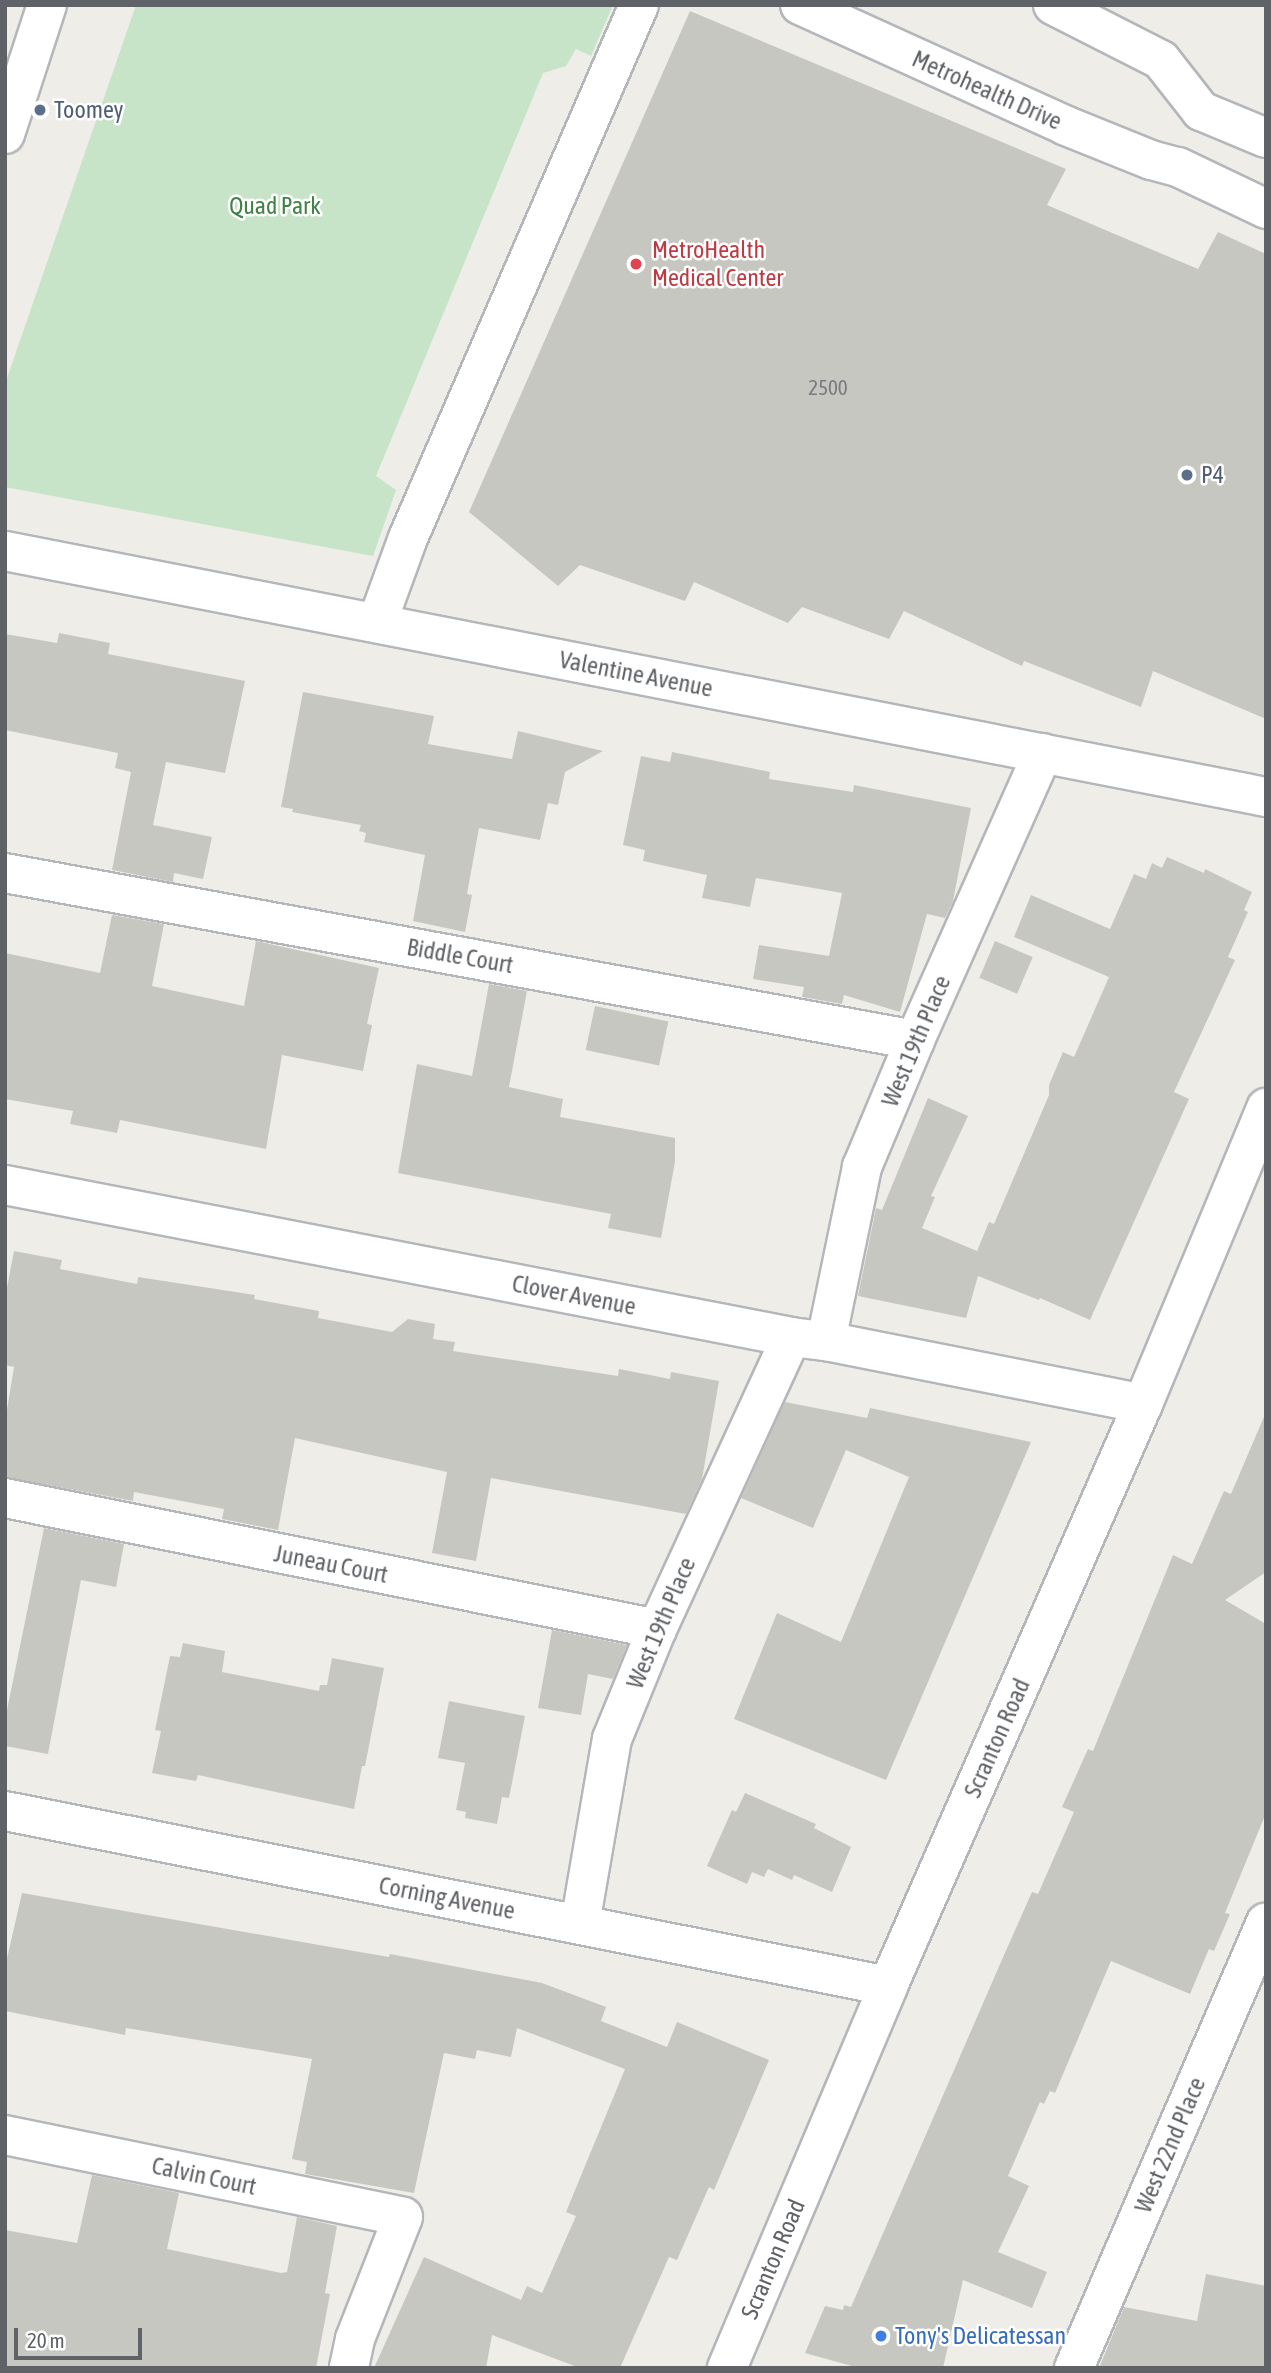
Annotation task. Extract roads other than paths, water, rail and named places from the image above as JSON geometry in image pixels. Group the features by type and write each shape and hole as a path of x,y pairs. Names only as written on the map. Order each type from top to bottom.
{"street":[{"path":"5,134 47,5"},
{"path":"377,623 408,538 639,5"},
{"name":"Metrohealth Drive","path":"800,5 1064,125 1141,156 1178,167 1266,209"},
{"path":"1053,5 1161,60 1201,111 1266,138"},
{"path":"1178,167 1201,111"},
{"name":"Valentine Avenue","path":"5,551 1266,797"},
{"name":"West 19th Place","path":"580,1924 612,1739 657,1629 808,1339 862,1167 915,1040 1043,753"},
{"name":"Biddle Court","path":"5,873 915,1040"},
{"name":"Scranton Road","path":"727,2368 888,1986 1143,1404 1266,1108"},
{"name":"Clover Avenue","path":"5,1185 1143,1404"},
{"name":"Juneau Court","path":"5,1498 657,1629"},
{"name":"Corning Avenue","path":"5,1811 888,1986"},
{"name":"West 22nd Place","path":"1074,2368 1266,1923"},
{"name":"Calvin Court","path":"5,2135 403,2217 355,2339 349,2368"}],"place":[{"name":"Toomey","path":"40,110"},
{"name":"MetroHealth Medical Center","path":"636,264"},
{"name":"P4","path":"1187,475"},
{"name":"Tony's Delicatessan","path":"881,2336"}],"park label":[{"name":"Quad Park","path":"275,206"}]}
